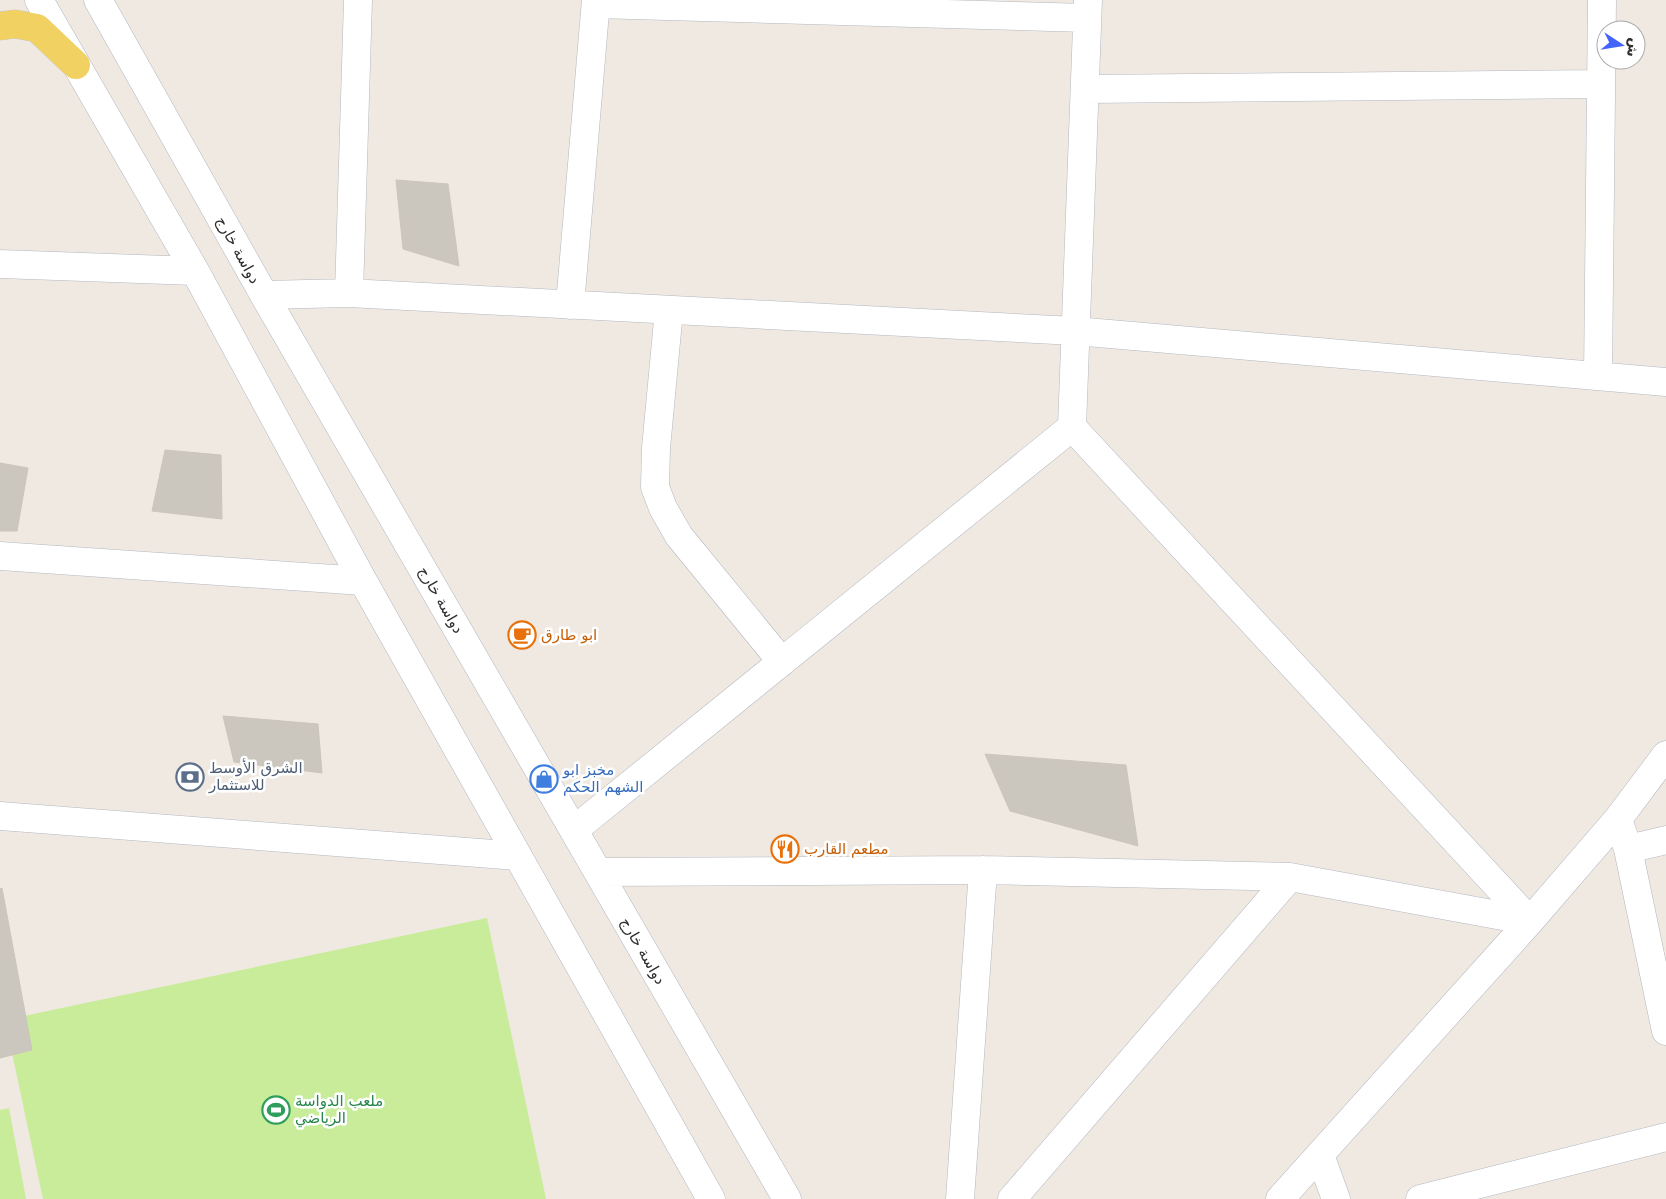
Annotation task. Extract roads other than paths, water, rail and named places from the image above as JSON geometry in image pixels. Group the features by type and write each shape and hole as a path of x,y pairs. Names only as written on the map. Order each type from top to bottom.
{"main road":[{"path":"0,26 15,24 37,28 76,65"}],"street":[{"path":"39,0 195,271 363,582 711,1199"},
{"name":"دواسة خارج","path":"98,0 264,295 787,1199"},
{"path":"349,292 358,0"},
{"path":"1598,376 1602,0"},
{"path":"570,304 596,2 1088,9 1072,427 1530,921"},
{"path":"1085,89 1600,84"},
{"path":"0,264 195,271"},
{"path":"264,295 349,292 1075,331 1666,382"},
{"path":"669,310 656,448 655,487 663,508 679,536 782,662"},
{"path":"574,830 1072,427"},
{"path":"0,556 363,582"},
{"path":"1280,1199 1530,921 1618,819 1666,755"},
{"path":"0,816 518,856"},
{"path":"1618,819 1628,849 1666,1031"},
{"path":"1628,849 1666,840"},
{"path":"598,872 983,870 1290,877 1530,921"},
{"path":"960,1199 983,870"},
{"path":"1012,1199 1290,877"},
{"path":"1420,1199 1666,1137"},
{"path":"1320,1155 1336,1199"}],"place":[{"name":"ابو طارق","path":"522,635"},
{"name":"الشرق الأوسط للاستثمار","path":"190,777"},
{"name":"مخبز ابو الشهم الحكم","path":"544,779"},
{"name":"مطعم القارب","path":"785,849"},
{"name":"ملعب الدواسة الرياضي","path":"276,1110"}]}
